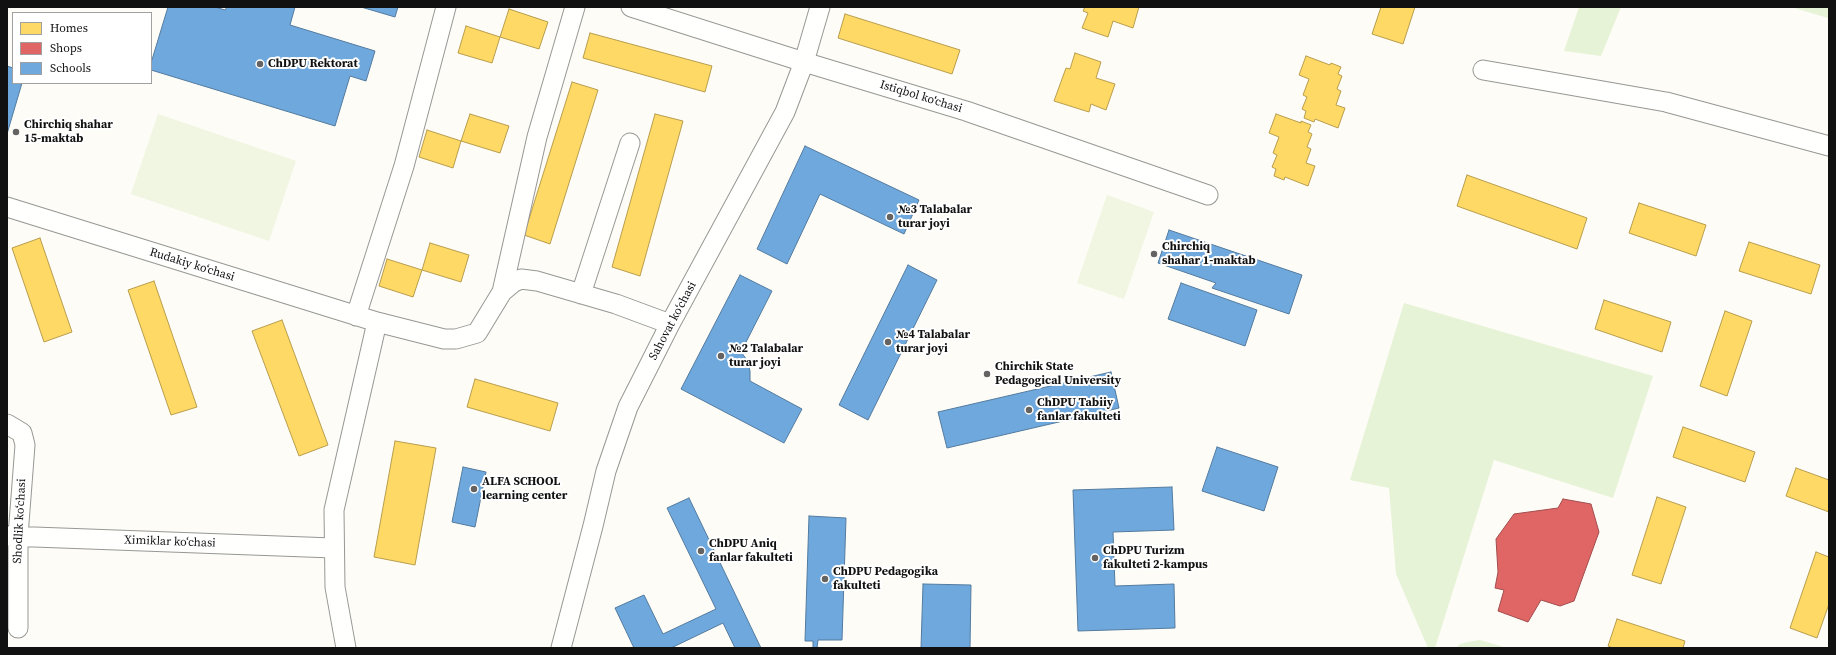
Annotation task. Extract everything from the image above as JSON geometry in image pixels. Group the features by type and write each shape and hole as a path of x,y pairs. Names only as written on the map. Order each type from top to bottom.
{"street":[{"path":"356,316 404,166 446,7"},
{"path":"502,292 537,137 575,7"},
{"name":"Istiqbol ko‘chasi","path":"631,7 804,62 966,111 1208,196"},
{"name":"Sahovat ko‘chasi","path":"561,648 606,471 628,407 670,324 785,112 804,62 820,7"},
{"path":"1483,70 1666,102 1829,146"},
{"path":"581,294 630,143"},
{"name":"Rudakiy ko‘chasi","path":"7,207 356,316 444,339 456,339 477,334 502,292"},
{"path":"502,292 514,282 529,278 616,304 670,324"},
{"path":"346,648 335,587 333,548 334,510 376,322"},
{"name":"Shodlik ko‘chasi","path":"7,424 22,433 25,445 12,536 18,628"},
{"name":"Ximiklar ko‘chasi","path":"12,536 333,548"}],"green space":[{"path":"1579,7 1621,7 1601,56 1564,51"},
{"path":"1791,7 1829,7 1829,20 1828,18"},
{"path":"158,114 296,161 269,241 131,194"},
{"path":"1107,195 1154,212 1124,299 1077,283"},
{"path":"1404,303 1653,376 1613,498 1494,460 1435,648 1428,648 1396,574 1389,488 1350,480"},
{"path":"1480,640 1507,648 1456,648 1460,644"}],"building: Homes":[{"path":"1085,7 1139,7 1133,28 1113,21 1108,37 1082,28 1088,13 1083,11"},
{"path":"1381,7 1415,7 1403,44 1372,34"},
{"path":"509,9 548,22 539,49 500,37"},
{"path":"845,14 960,50 952,74 838,38"},
{"path":"466,26 500,37 492,63 458,53"},
{"path":"590,33 712,66 705,92 583,58"},
{"path":"1075,53 1101,62 1096,78 1115,84 1106,110 1091,104 1089,112 1054,101 1066,68 1070,69"},
{"path":"1306,56 1330,65 1331,63 1341,67 1338,74 1342,76 1337,89 1341,91 1336,105 1345,108 1338,128 1315,119 1314,122 1304,118 1306,111 1302,109 1307,97 1303,95 1309,79 1299,75"},
{"path":"572,82 598,90 550,244 524,235"},
{"path":"470,114 509,126 500,153 461,141"},
{"path":"655,114 683,121 640,276 612,267"},
{"path":"1276,114 1311,125 1308,132 1312,134 1307,147 1311,149 1306,163 1315,166 1308,186 1285,177 1284,180 1274,176 1276,169 1272,167 1277,155 1273,153 1279,137 1269,133"},
{"path":"427,130 461,141 453,168 419,157"},
{"path":"1467,175 1587,218 1577,249 1457,206"},
{"path":"1639,203 1706,225 1696,256 1629,233"},
{"path":"40,238 72,332 44,342 12,248"},
{"path":"1749,242 1820,265 1811,294 1739,271"},
{"path":"430,243 469,255 461,282 422,270"},
{"path":"387,259 422,270 413,297 379,286"},
{"path":"154,281 197,407 171,415 128,290"},
{"path":"1604,300 1671,322 1662,352 1595,329"},
{"path":"1725,311 1752,321 1727,396 1700,386"},
{"path":"282,320 328,445 299,456 252,331"},
{"path":"475,379 558,403 550,431 467,407"},
{"path":"1683,427 1755,452 1745,482 1673,457"},
{"path":"395,441 436,448 415,565 374,557"},
{"path":"1796,468 1829,480 1829,512 1786,496"},
{"path":"1657,497 1686,507 1661,584 1632,575"},
{"path":"1816,552 1829,557 1829,604 1817,638 1790,628"},
{"path":"1617,619 1685,641 1683,648 1613,648 1608,646"}],"building: Shops":[{"path":"1563,499 1591,504 1599,532 1574,601 1560,606 1541,600 1528,622 1498,611 1504,590 1495,588 1498,572 1496,539 1514,514 1558,508"}],"building: Schools":[{"path":"168,7 215,7 225,10 227,7 295,7 290,25 375,51 366,81 350,76 335,126 152,70 152,60"},
{"path":"361,7 398,7 395,17"},
{"path":"7,66 12,68 12,84 22,84 7,134"},
{"name":"№3 Talabalar turar joyi","path":"805,146 919,200 904,234 820,194 787,264 757,249"},
{"path":"1169,230 1302,275 1289,314 1212,288 1216,283 1158,263"},
{"name":"№4 Talabalar turar joyi","path":"908,265 937,280 868,420 839,405"},
{"name":"№2 Talabalar turar joyi","path":"740,275 772,291 741,352 747,360 750,371 750,381 802,409 784,443 681,389"},
{"path":"1181,283 1257,310 1245,346 1168,319"},
{"name":"ChDPU Tabiiy fanlar fakulteti","path":"1111,372 1119,408 947,448 938,412"},
{"path":"1217,447 1278,467 1264,511 1202,491"},
{"path":"463,467 486,472 475,527 452,522"},
{"name":"ChDPU Turizm fakulteti 2-kampus","path":"1172,487 1174,530 1113,532 1115,586 1174,584 1175,628 1078,631 1073,490"},
{"name":"ChDPU Aniq fanlar fakulteti","path":"689,498 761,648 735,648 723,623 671,648 634,648 615,608 644,595 663,634 716,609 667,508"},
{"name":"ChDPU Pedagogika fakulteti","path":"809,516 846,518 842,640 818,640 817,648 813,648 813,641 805,641"},
{"name":"ChDPU Pedagogika fakulteti","path":"923,584 971,585 970,648 921,648"}],"place":[{"name":"ChDPU Rektorat","path":"260,64"},
{"name":"Chirchiq shahar 15-maktab","path":"16,132"},
{"name":"№3 Talabalar turar joyi","path":"890,217"},
{"name":"Chirchiq shahar 1-maktab","path":"1154,254"},
{"name":"№4 Talabalar turar joyi","path":"888,342"},
{"name":"№2 Talabalar turar joyi","path":"721,356"},
{"name":"Chirchik State Pedagogical University","path":"987,374"},
{"name":"ChDPU Tabiiy fanlar fakulteti","path":"1029,410"},
{"name":"ALFA SCHOOL learning center","path":"474,489"},
{"name":"ChDPU Aniq fanlar fakulteti","path":"701,551"},
{"name":"ChDPU Turizm fakulteti 2-kampus","path":"1095,558"},
{"name":"ChDPU Pedagogika fakulteti","path":"825,579"}]}
